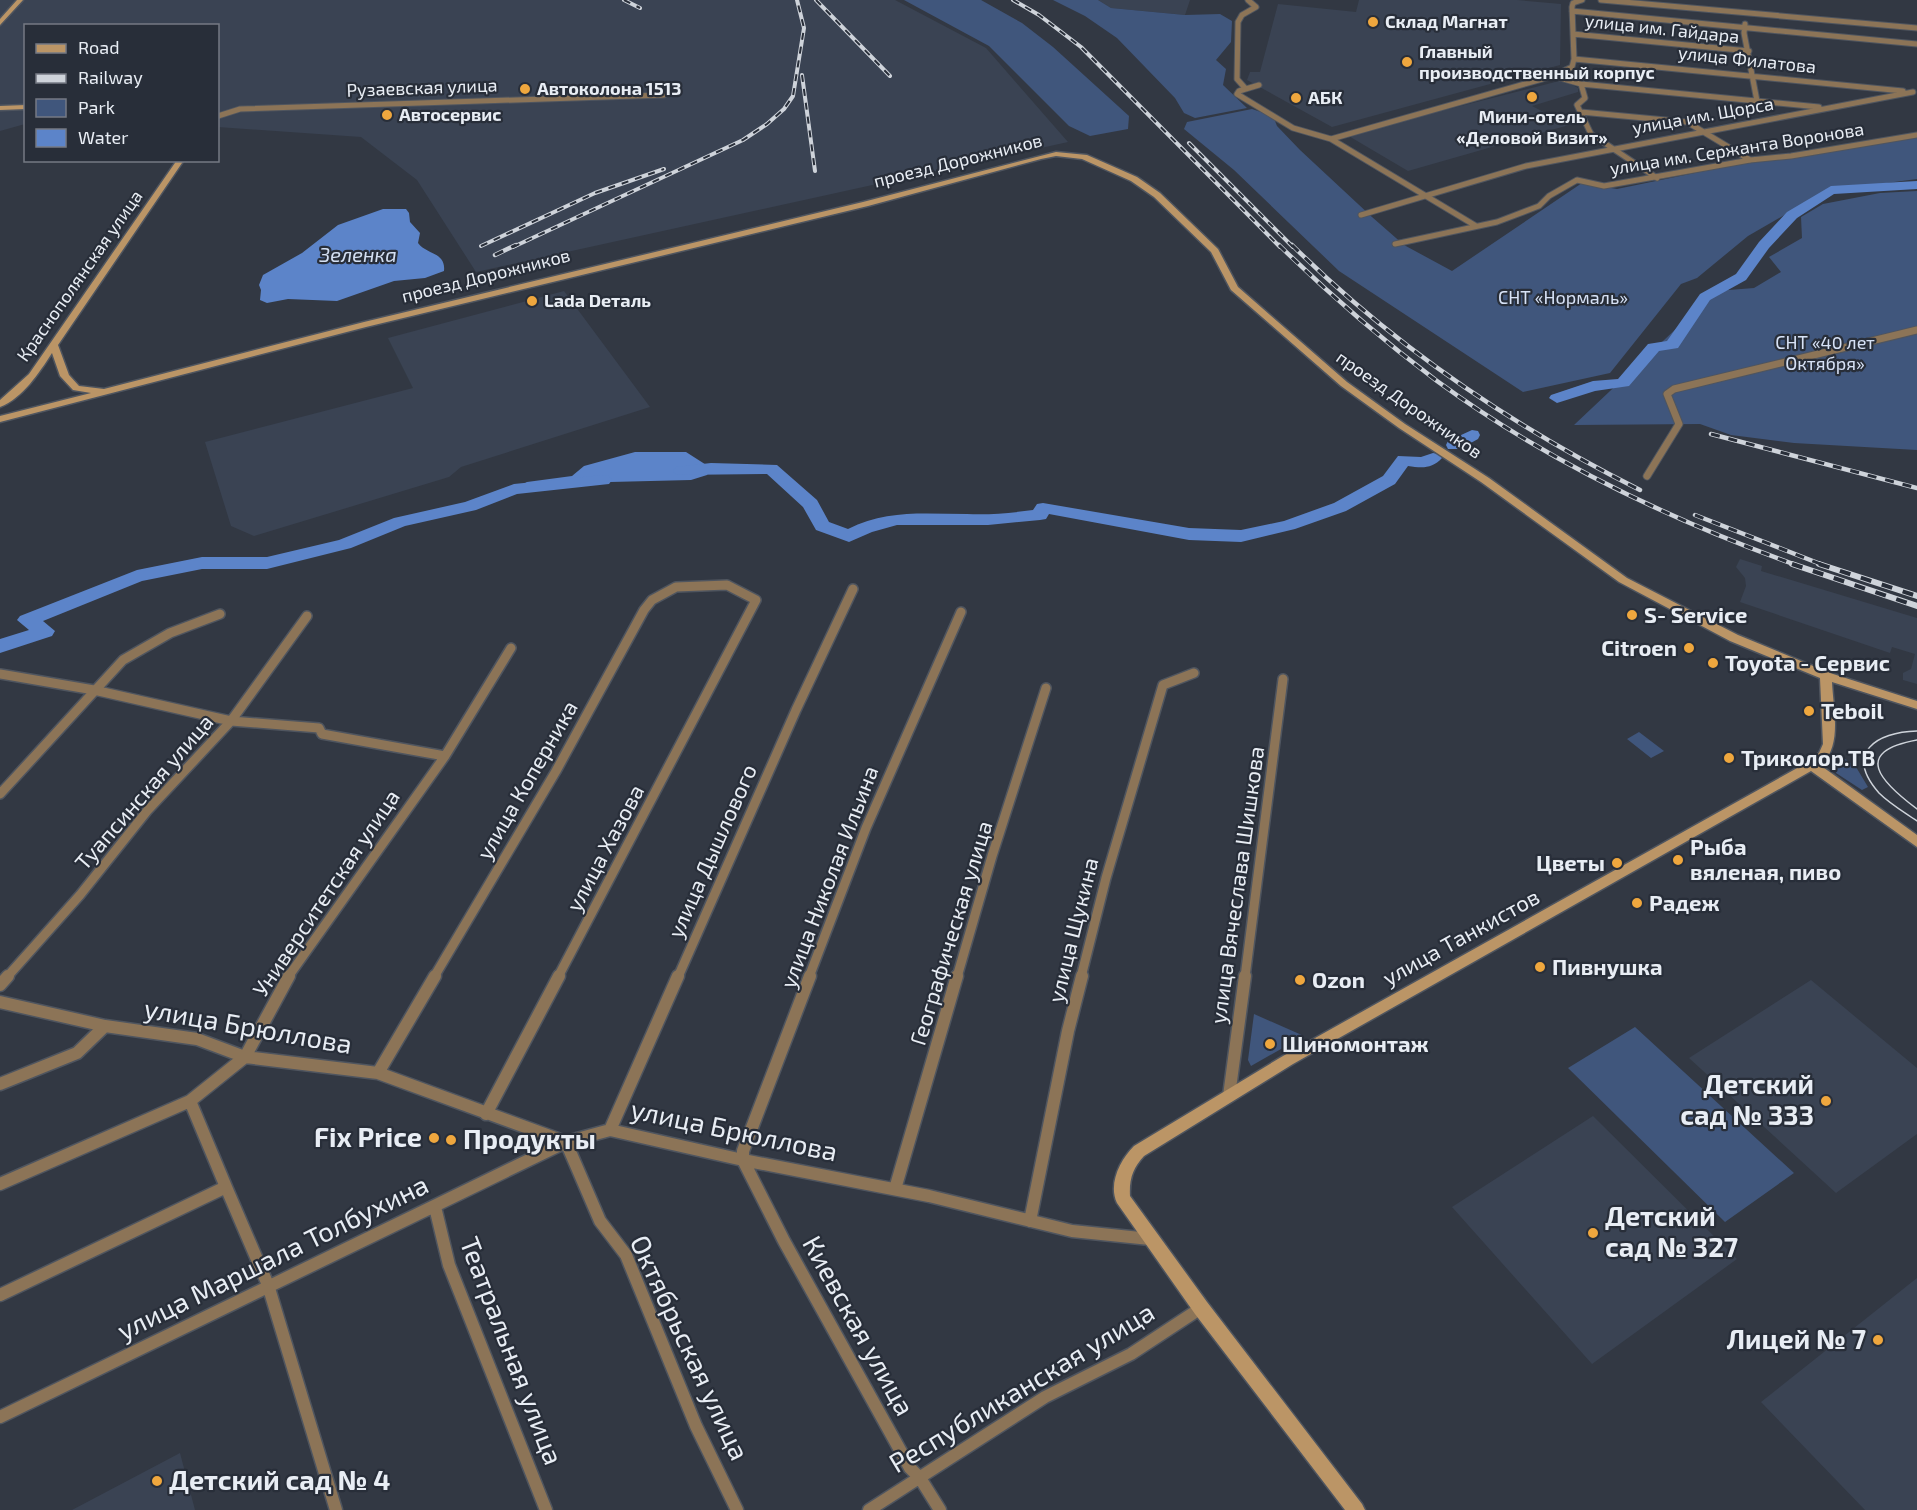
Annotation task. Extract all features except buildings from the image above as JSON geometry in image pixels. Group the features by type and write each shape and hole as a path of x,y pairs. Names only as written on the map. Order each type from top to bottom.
{"main road":[{"path":"0,23 20,0"},
{"path":"0,108 24,107"},
{"name":"проезд Дорожников","path":"0,419 375,322 865,204 1040,157 1056,154 1073,155 1084,157 1125,175 1157,195 1215,251 1234,288 1344,384 1402,426 1485,480 1623,580 1734,638 1826,676 1917,705"},
{"name":"Краснополянская улица","path":"0,404 12,396 32,376 179,162"},
{"path":"54,345 65,376 76,388 93,391 121,389"},
{"name":"улица Танкистов","path":"1356,1510 1201,1308 1122,1198 1121,1184 1130,1160 1139,1151 1288,1060 1812,765 1824,756 1828,744 1826,676"},
{"path":"1812,765 1917,842"}],"street":[{"path":"1245,88 1237,78 1238,22 1242,15 1256,7 1248,0"},
{"path":"1331,139 1553,76 1572,67 1574,59 1573,3 1582,0"},
{"path":"1601,0 1917,28"},
{"path":"1572,10 1917,44"},
{"path":"1744,13 1746,28 1744,33 1757,101"},
{"name":"улица им. Гайдара","path":"1573,34 1749,51"},
{"name":"улица Филатова","path":"1574,59 1915,92"},
{"path":"1553,76 1581,84 1830,108"},
{"path":"1581,84 1585,98 1577,105 1591,134 1657,178"},
{"path":"1259,85 1245,88 1238,94 1305,135 1331,139 1476,226"},
{"name":"улица им. Щорса","path":"1361,216 1526,166 1915,92"},
{"name":"Рузаевская улица","path":"219,116 240,108 664,95"},
{"path":"1581,112 1687,122 1750,160"},
{"name":"улица им. Сержанта Воронова","path":"1395,244 1497,222 1539,206 1550,196 1577,180 1604,186 1750,160 1791,156 1917,135"},
{"path":"1647,476 1679,424 1667,394 1674,389 1917,330"},
{"name":"улица Коперника","path":"378,1074 556,771 644,610 652,600 676,587 727,585 756,600"},
{"name":"улица Дышлового","path":"610,1130 796,710 853,590"},
{"name":"улица Хазова","path":"486,1114 756,600"},
{"name":"улица Николая Ильина","path":"743,1160 743,1151 866,828 961,612"},
{"path":"0,794 123,660 139,648 187,624 220,614"},
{"name":"Туапсинская улица","path":"0,985 80,895 147,811 231,721 307,616"},
{"name":"Университетская улица","path":"0,1184 190,1101 246,1057 282,985 445,756 511,648"},
{"name":"улица Щукина","path":"1030,1221 1078,987 1106,878 1162,685 1194,673"},
{"path":"0,674 94,690 231,721 319,728 322,734 445,756"},
{"name":"улица Вячеслава Шишкова","path":"1229,1096 1270,803 1283,679"},
{"name":"Географическая улица","path":"895,1189 992,856 1046,688"},
{"name":"улица Брюллова","path":"0,1002 105,1026 197,1039 246,1057 378,1074 566,1142 610,1130 743,1160 895,1189 1072,1232 1150,1239"},
{"path":"0,1084 77,1053 105,1026"},
{"path":"190,1101 268,1285 336,1510"},
{"name":"улица Маршала Толбухина","path":"0,1417 566,1142"},
{"name":"Октябрьская улица","path":"566,1142 600,1221 626,1254 696,1426 737,1510"},
{"name":"Киевская улица","path":"743,1160 784,1241 910,1468 920,1478 940,1510"},
{"path":"0,1295 226,1186"},
{"name":"Театральная улица","path":"435,1207 449,1265 546,1510"},
{"name":"Республиканская улица","path":"869,1510 1045,1397 1131,1354 1201,1308"}],"shaded area":[{"path":"0,0 895,0 986,48 1068,142 476,272 417,180 361,137 219,127 219,24 24,24 24,124 0,131"},
{"path":"1098,0 1190,0 1185,15 1111,8"},
{"path":"1359,0 1517,0 1561,4 1560,65 1332,127 1247,80 1250,72 1260,72 1278,4 1356,12"},
{"path":"1563,80 1578,88 1578,92 1532,106 1569,125 1408,171 1347,135 1429,112 1441,111"},
{"path":"564,291 650,407 461,467 449,477 254,536 231,526 205,442 413,388 388,338"},
{"path":"1740,559 1762,566 1761,571 1917,618 1917,684 1903,680 1903,673 1911,669 1915,654 1892,647 1890,653 1740,602 1746,586 1745,578 1736,567"},
{"name":"Детский сад № 333","path":"1811,980 1917,1068 1917,1134 1836,1193 1689,1058"},
{"name":"Детский сад № 327","path":"1593,1116 1737,1259 1592,1364 1452,1207"},
{"name":"Лицей № 7","path":"1917,1278 1917,1510 1865,1510 1761,1402"},
{"name":"Детский сад № 4","path":"180,1453 195,1510 72,1510"}],"green space":[{"path":"904,0 981,0 1022,23 1053,47 1129,116 1128,129 1090,136 1069,126 989,46"},
{"path":"1053,0 1098,0 1111,8 1185,15 1220,14 1232,21 1231,42 1216,60 1226,69 1223,85 1247,108 1195,118 1184,113 1175,98 1117,38 1085,16"},
{"name":"СНТ «Нормаль»","path":"1252,109 1273,116 1277,126 1300,150 1404,245 1452,271 1582,183 1617,189 1758,160 1917,135 1917,179 1826,191 1748,236 1697,278 1681,284 1610,373 1523,392 1339,271 1234,170 1184,129 1187,122"},
{"name":"СНТ «40 лет Октября»","path":"1917,191 1917,450 1794,443 1731,435 1700,424 1574,425 1716,291 1754,288 1781,272 1769,257 1802,238 1801,217 1823,204 1880,193"},
{"path":"1639,732 1664,751 1651,758 1627,739"},
{"path":"1844,758 1856,767 1868,787 1862,790 1836,773 1839,761"},
{"path":"1254,1014 1304,1036 1251,1066 1248,1060"},
{"path":"1635,1027 1794,1173 1725,1222 1568,1068"}],"water":[{"name":"Зеленка","path":"383,209 406,209 410,222 420,233 418,243 442,260 444,271 425,278 394,281 337,301 288,299 267,303 260,300 259,285 263,275 302,253 338,225"},
{"path":"635,452 686,452 711,468 707,475 691,480 570,483 514,489 527,482 572,476 584,466"}],"waterway":[{"path":"1557,398 1593,386 1623,383 1654,347 1672,345 1705,297 1741,277 1764,245 1792,215 1831,190 1917,185"},
{"path":"1454,445 1472,435"},
{"path":"682,471 711,468 771,469 811,504 822,526 849,536 881,522 897,519 1002,519 1040,515 1043,508 1189,534 1241,536 1289,525 1340,507 1389,480 1404,460 1424,463 1433,458"},
{"path":"0,646 45,631 27,620 137,576 202,563 267,563 345,544 400,522 470,506 514,489 603,480"}],"tram line":[{"path":"1917,731 1889,735 1878,741 1870,747 1865,756 1864,767 1879,793 1917,821"},
{"path":"1917,740 1897,745 1884,752 1879,760 1879,769 1884,778 1893,789 1917,809"}],"railway":[{"path":"624,0 640,8"},
{"path":"513,247 743,140 767,124 784,109 793,96 804,28 797,0"},
{"path":"816,0 890,76"},
{"path":"1013,0 1039,15 1081,47 1280,247"},
{"path":"802,75 815,171"},
{"path":"1189,143 1293,247"},
{"path":"481,246 595,193 664,169"},
{"path":"495,255 516,245"},
{"path":"1279,245 1396,349 1478,410 1521,437 1610,486 1656,508 1796,565"},
{"path":"1292,245 1371,317 1456,381 1546,439 1640,490"},
{"path":"1711,434 1917,488"},
{"path":"1695,515 1823,565"},
{"path":"1792,564 1917,606"},
{"path":"1819,564 1917,596"}],"place":[{"name":"Склад Магнат","path":"1373,22"},
{"name":"Главный производственный корпус","path":"1407,62"},
{"name":"Автоколона 1513","path":"525,89"},
{"name":"Мини-отель «Деловой Визит»","path":"1532,97"},
{"name":"АБК","path":"1296,98"},
{"name":"Автосервис","path":"387,115"},
{"name":"Lada Dеталь","path":"532,301"},
{"name":"S- Service","path":"1632,615"},
{"name":"Citroen","path":"1689,648"},
{"name":"Toyota - Сервис","path":"1713,663"},
{"name":"Teboil","path":"1809,711"},
{"name":"Триколор.ТВ","path":"1729,758"},
{"name":"Рыба вяленая, пиво","path":"1678,860"},
{"name":"Цветы","path":"1617,863"},
{"name":"Радеж","path":"1637,903"},
{"name":"Пивнушка","path":"1540,967"},
{"name":"Ozon","path":"1300,980"},
{"name":"Шиномонтаж","path":"1270,1044"},
{"name":"Детский сад № 333","path":"1826,1101"},
{"name":"Fix Price","path":"434,1138"},
{"name":"Продукты","path":"451,1140"},
{"name":"Детский сад № 327","path":"1593,1233"},
{"name":"Лицей № 7","path":"1878,1340"},
{"name":"Детский сад № 4","path":"157,1481"}]}
